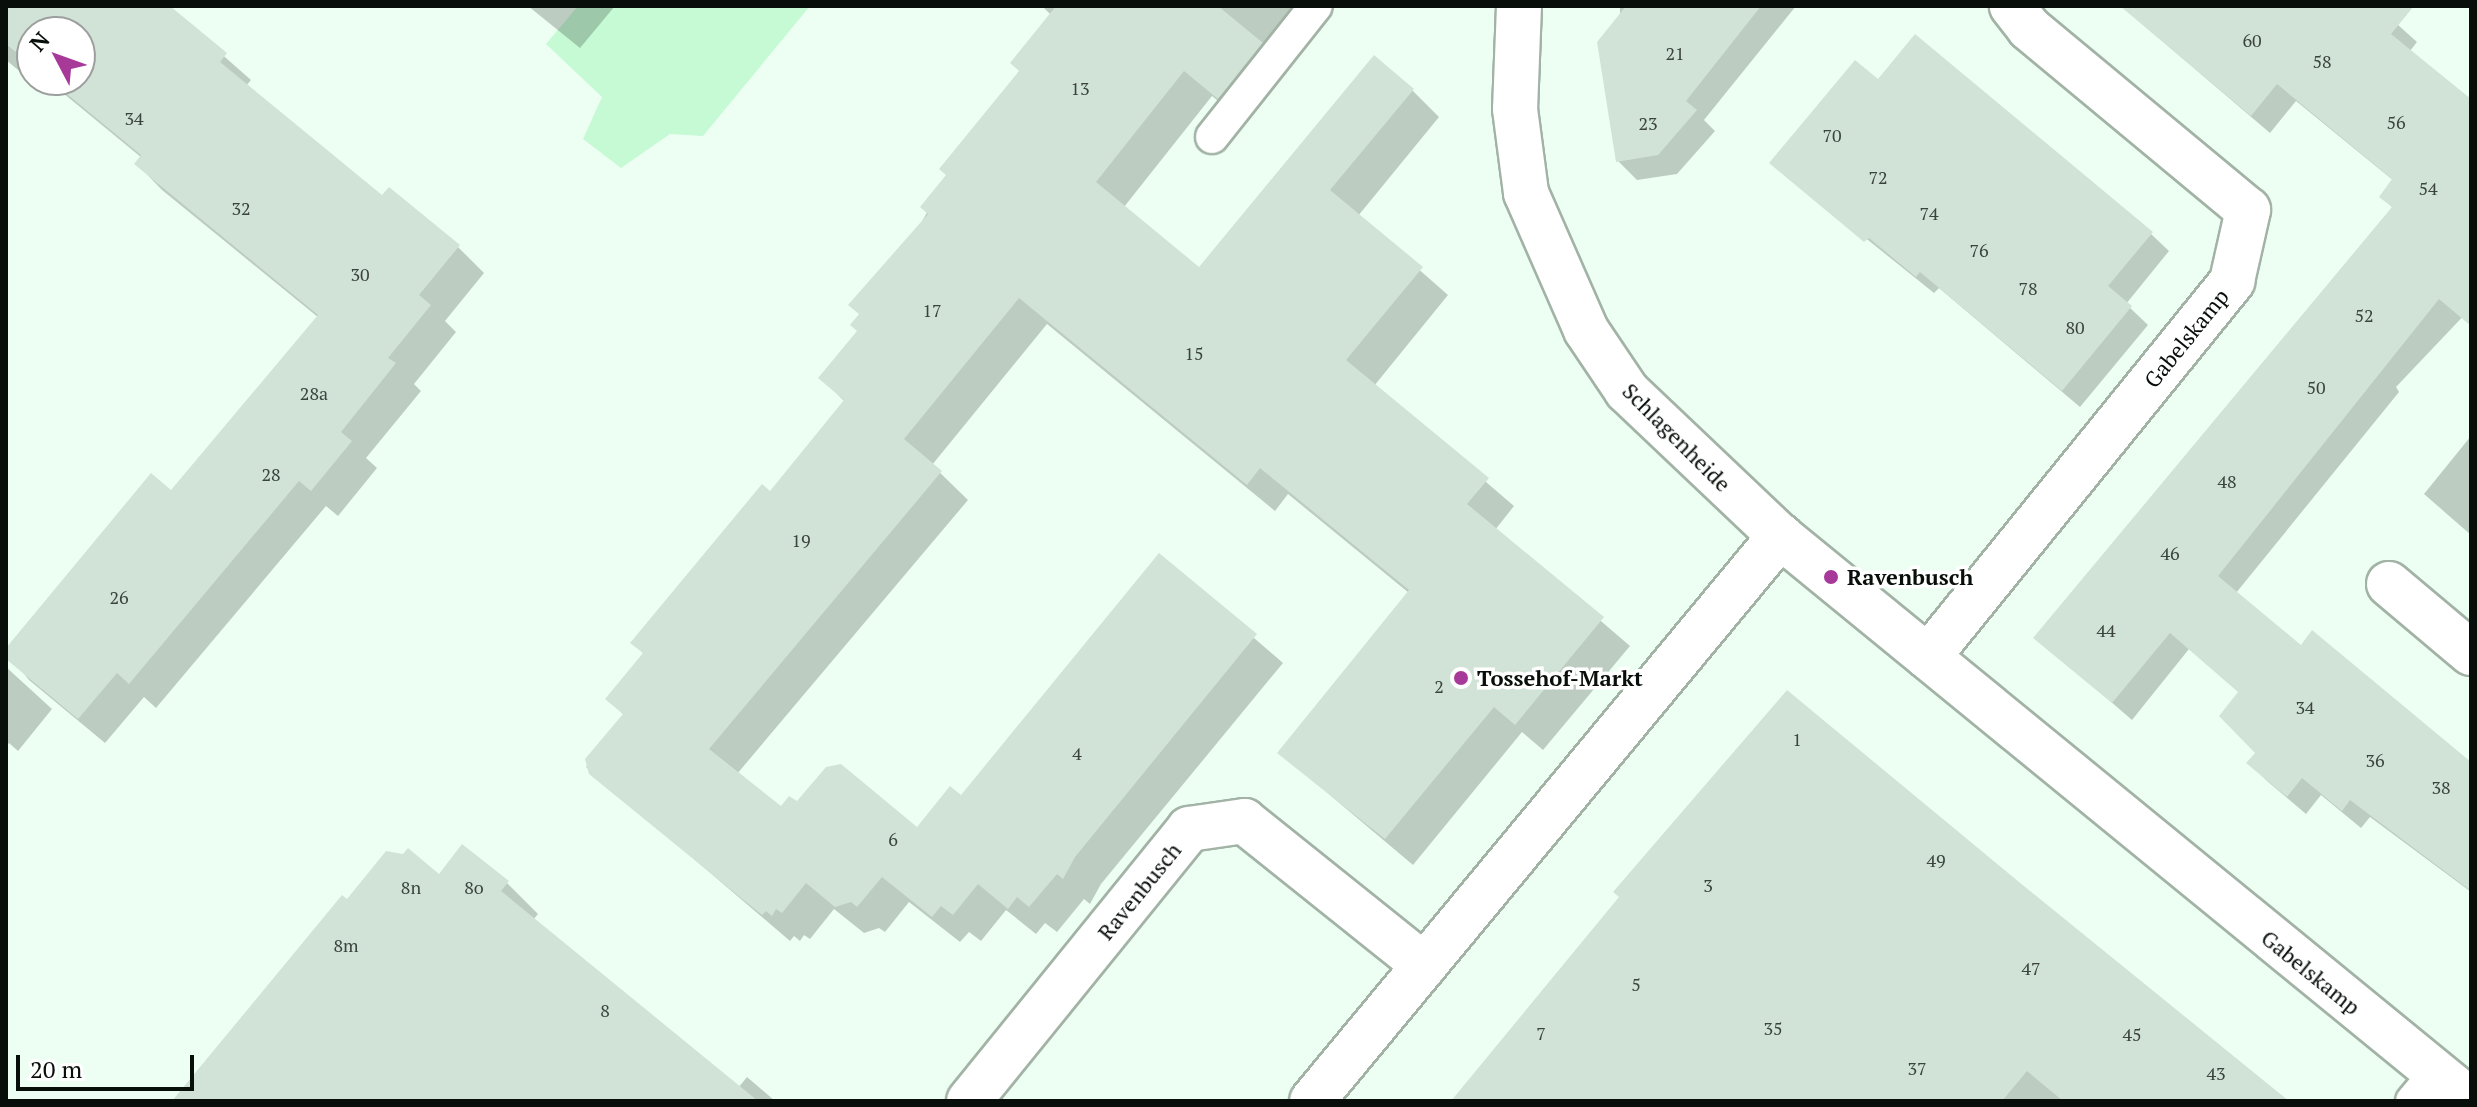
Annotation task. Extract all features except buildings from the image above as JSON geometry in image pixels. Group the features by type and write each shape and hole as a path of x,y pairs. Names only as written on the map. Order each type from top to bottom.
{"street":[{"name":"Schlagenheide","path":"1519,6 1515,109 1526,193 1560,278 1627,391 1780,536"},
{"name":"Gabelskamp","path":"1928,657 2232,281 2248,210 2029,28 2012,6"},
{"name":"Gabelskamp","path":"1780,536 1928,657 2424,1088 2471,1101"},
{"path":"1327,1096 1424,965 1780,536"},
{"path":"2389,584 2471,653"},
{"name":"Ravenbusch","path":"969,1101 1189,829 1244,821 1424,965"}],"lane":[{"path":"1212,137 1316,6"}],"green space":[{"path":"578,6 810,6 703,136 670,134 621,168 583,139 602,97 546,44"}],"place":[{"name":"Ravenbusch","path":"1831,577"},
{"name":"Tossehof-Markt","path":"1461,678"}]}
